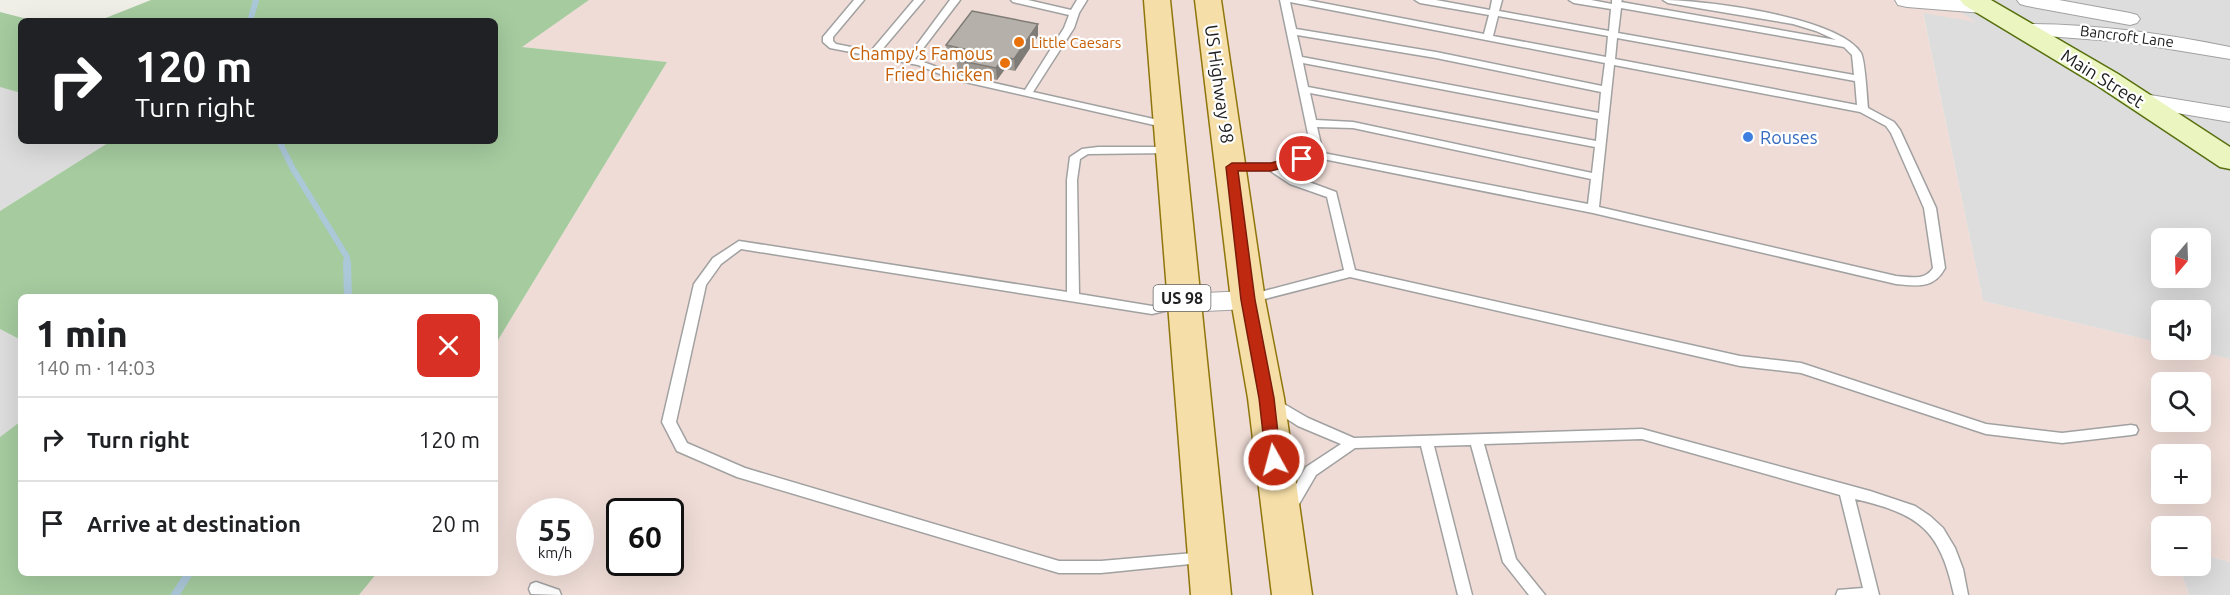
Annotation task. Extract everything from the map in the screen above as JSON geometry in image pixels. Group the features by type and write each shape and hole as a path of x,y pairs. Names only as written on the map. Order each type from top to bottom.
{"main road":[{"name":"US 98","path":"1157,0 1211,595"},
{"path":"1188,0 1198,46 1222,98"},
{"name":"US Highway 98","path":"1208,0 1248,300 1266,398 1292,595"},
{"name":"Main Street","path":"1978,3 2225,154"}],"street":[{"path":"1907,0 1978,3"},
{"path":"2027,0 2230,37"},
{"name":"Bancroft Lane","path":"2024,30 2068,28 2109,32 2151,37 2230,52"},
{"path":"2138,100 2230,115"},
{"path":"1183,303 1248,300"}],"lane":[{"path":"859,0 828,37 828,42 833,46 909,61 956,77 1028,92 1169,137"},
{"path":"873,54 919,0"},
{"path":"909,61 955,0"},
{"path":"1016,0 1074,13"},
{"path":"1028,92 1069,28 1082,0"},
{"path":"1285,0 1318,154"},
{"path":"1232,167 1271,167 1318,154 1593,209 1635,221 1896,280 1917,282 1930,279 1937,274 1939,268 1930,208 1896,132 1890,124 1863,109 1292,0"},
{"path":"1420,0 1860,79"},
{"path":"1488,37 1497,0"},
{"path":"1574,0 1616,4 1847,45"},
{"path":"1668,0 1790,20 1841,36 1857,54 1863,109"},
{"path":"1593,209 1616,4"},
{"path":"1292,31 1436,55 1607,90"},
{"path":"1298,59 1604,117"},
{"path":"1304,89 1600,145"},
{"path":"1311,123 1353,125 1596,177"},
{"path":"1073,297 1072,180 1075,157 1086,151 1169,137"},
{"path":"1271,167 1294,181 1332,195 1350,273"},
{"path":"1183,303 1152,309 739,245 717,261 700,284 669,422 682,447 742,473 1059,567 1101,567 1207,558"},
{"path":"1248,300 1350,273 1740,361 1801,368 1986,429 2062,438 2131,430"},
{"path":"1266,398 1303,422 1353,443 1642,434 1882,499 1915,511 1933,526 1948,544 1960,595"},
{"path":"1476,439 1510,562 1538,595"},
{"path":"1426,441 1464,595"},
{"path":"1281,521 1311,471 1353,443"},
{"path":"1843,595 1872,594 1846,491"},
{"path":"536,589 554,595"}],"shaded area":[{"path":"589,0 1942,0 1976,22 1923,13 1983,301 2151,341 2151,360 2211,360 2211,355 2230,359 2230,562 2211,557 2211,516 2151,516 2151,576 2182,576 2189,595 359,595 375,576 498,576 498,340 667,62 521,47"},
{"path":"1942,0 2230,0 2230,359 2211,355 2211,300 2151,300 2151,341 1983,301 1923,12 1974,21"},
{"path":"0,87 18,92 18,144 106,144 0,211"},
{"path":"0,329 18,338 18,423 0,437"},
{"path":"2211,557 2230,562 2230,595 2189,595 2182,576 2211,576"}],"green space":[{"path":"151,0 589,0 522,47 667,62 498,340 498,294 18,294 18,338 0,329 0,211 106,144 498,144 498,18 106,18"},
{"path":"0,12 23,18 18,18 18,92 0,87"},
{"path":"18,423 18,576 375,576 359,595 0,595 0,437"}],"building":[{"path":"972,11 1038,24 1014,59 1004,57 996,68 956,60 964,49 946,45"}],"waterway":[{"path":"251,18 256,0"},
{"path":"280,144 293,169 347,257 347,262"},
{"path":"347,262 348,294"},
{"path":"175,595 187,576"}],"place":[{"name":"Little Caesars","path":"1019,42"},
{"name":"Champy's Famous Fried Chicken","path":"1005,63"},
{"name":"Rouses","path":"1748,137"}],"route":[{"path":"1274,460 1266,398 1248,300 1232,167 1271,167 1302,159"}]}
